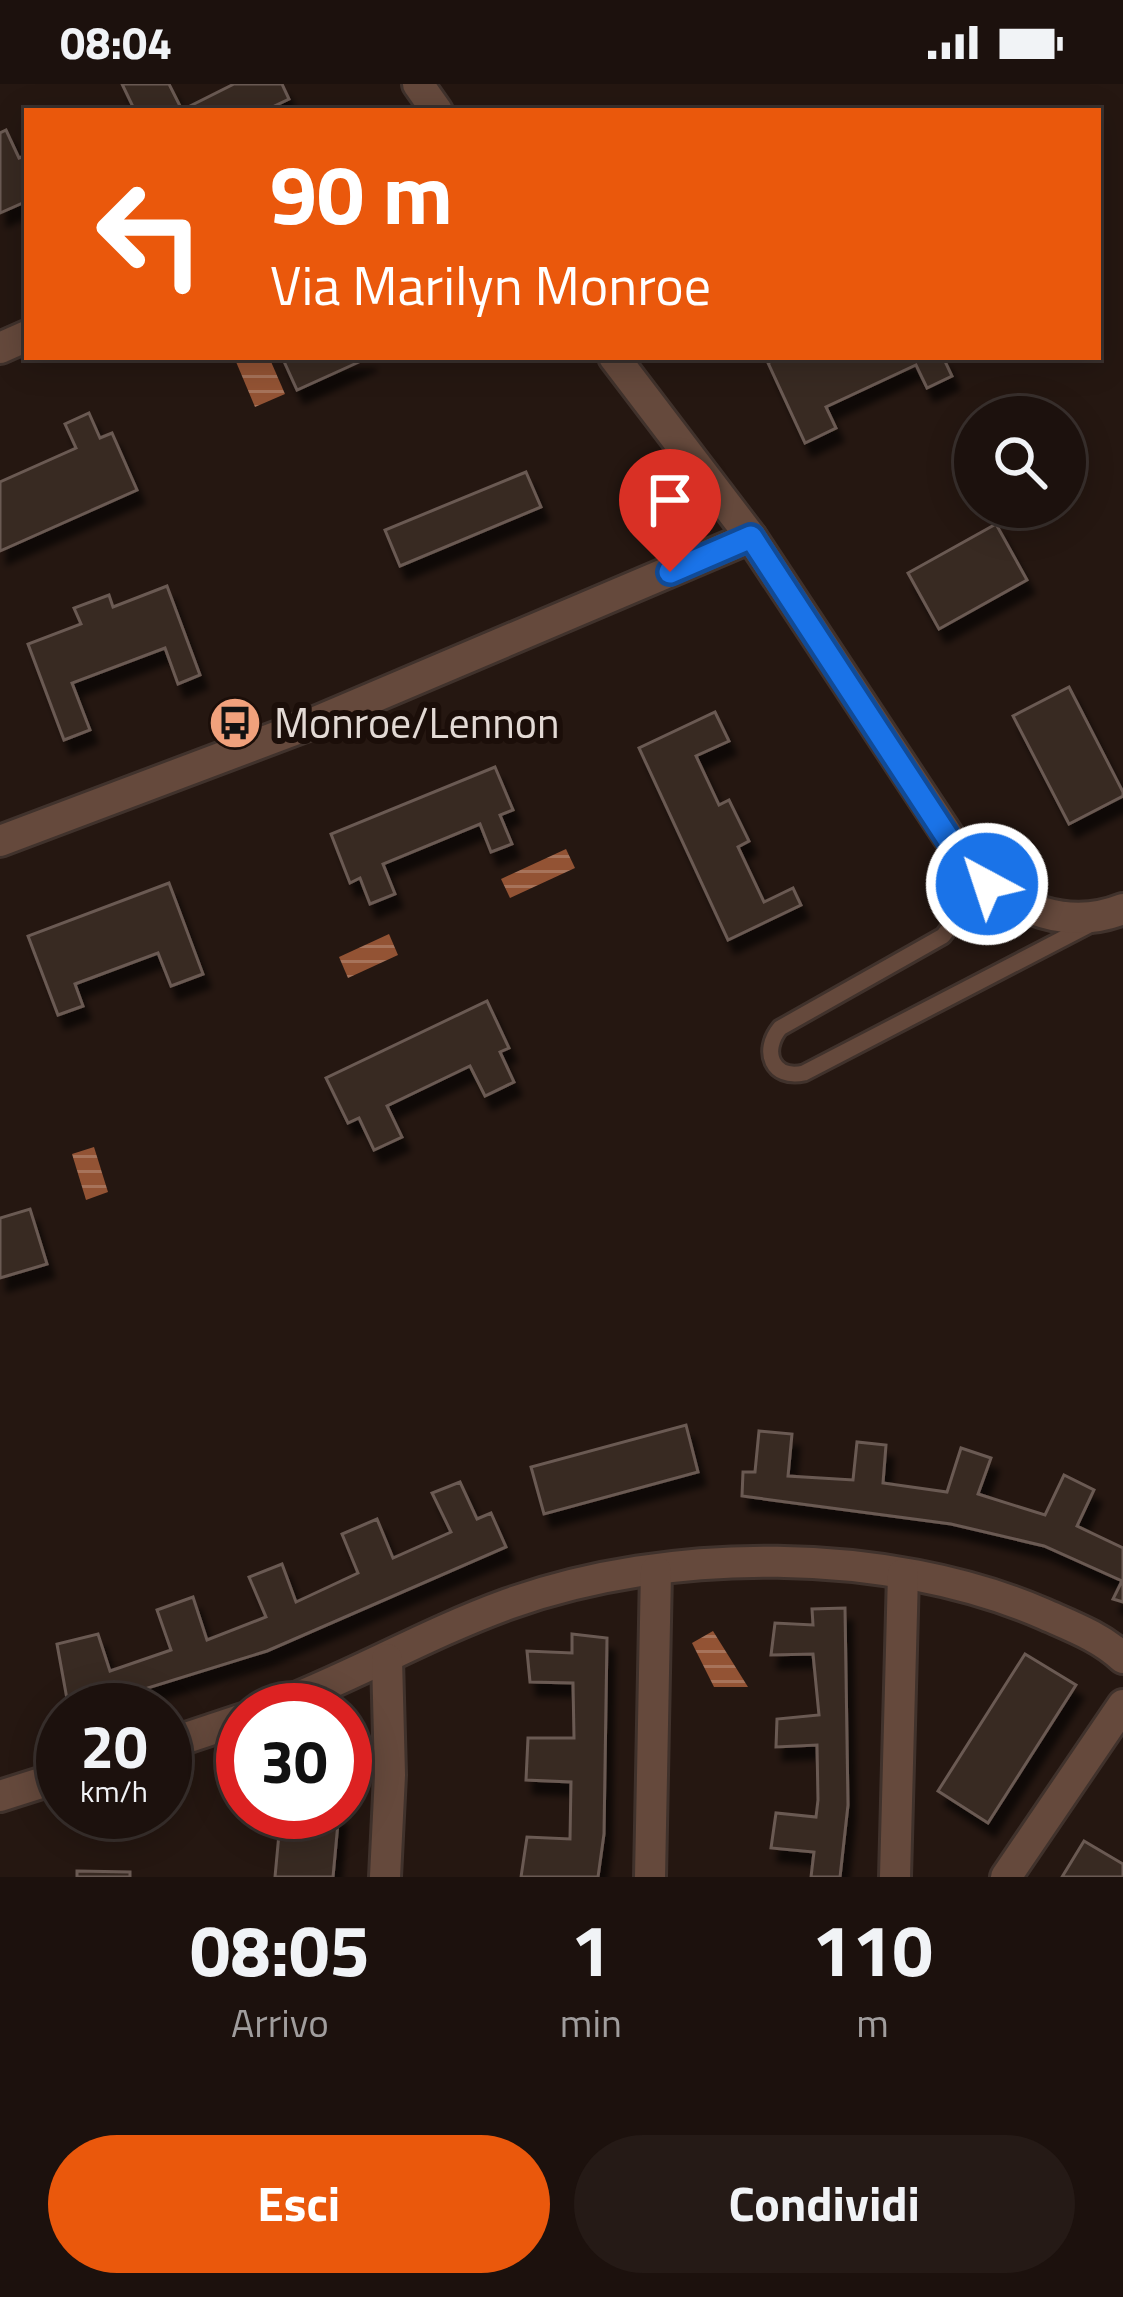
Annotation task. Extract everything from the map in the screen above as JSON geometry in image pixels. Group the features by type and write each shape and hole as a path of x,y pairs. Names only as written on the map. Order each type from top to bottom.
{"street":[{"path":"629,361 973,872 1003,895 1052,916 1080,920 1114,912"},
{"path":"0,841 314,724 751,537"},
{"path":"330,1683 509,1604 576,1586 656,1570 794,1562 903,1574 977,1589 1105,1643 1123,1658"},
{"path":"650,1877 656,1570"},
{"path":"895,1877 903,1574"},
{"path":"385,1877 391,1775 387,1659"},
{"path":"1006,1877 1123,1705"},
{"path":"0,1796 36,1785"}],"lane":[{"path":"973,872 943,936 780,1028 770,1050 779,1072 804,1073 1114,912"}],"shaded area":[{"path":"235,360 270,360 285,394 255,407"},
{"path":"566,849 575,868 510,898 501,879"},
{"path":"389,934 398,955 348,978 339,957"},
{"path":"94,1147 108,1192 86,1200 72,1154"},
{"path":"713,1631 748,1687 714,1687 692,1643"}],"building":[{"path":"122,84 169,84 181,108 134,108"},
{"path":"234,84 282,84 289,99 270,108 186,108"},
{"path":"6,130 19,158 24,156 24,202 0,213 0,133"},
{"path":"283,360 363,360 297,390"},
{"path":"944,360 952,376 927,388 916,365 826,407 836,428 805,443 768,363"},
{"path":"89,413 100,438 112,433 137,490 0,551 0,482 76,448 65,424"},
{"path":"526,472 541,507 400,566 385,530"},
{"path":"989,528 998,528 1027,580 939,629 908,573"},
{"path":"167,586 200,675 178,684 165,648 72,683 90,730 64,740 28,644 81,624 74,608 109,595 113,607"},
{"path":"1069,687 1123,796 1069,824 1013,716"},
{"path":"715,712 729,741 696,756 719,805 729,800 749,841 738,847 764,902 793,888 801,905 728,940 639,748"},
{"path":"495,767 513,810 500,815 512,844 491,852 480,824 383,864 395,894 370,904 360,878 350,883 331,834"},
{"path":"169,883 203,974 171,986 158,953 75,984 83,1006 58,1015 28,936"},
{"path":"487,1001 509,1048 500,1052 514,1082 485,1096 470,1066 387,1106 402,1137 374,1150 359,1118 348,1123 326,1078"},
{"path":"30,1209 47,1264 0,1278 0,1218"},
{"path":"686,1425 698,1472 544,1514 531,1467"},
{"path":"759,1431 792,1434 788,1476 853,1480 857,1442 886,1445 883,1483 947,1492 961,1448 991,1458 978,1494 1045,1515 1064,1475 1094,1490 1077,1526 1123,1548 1123,1602 1113,1599 1122,1581 1044,1546 951,1524 742,1496 743,1472 755,1472"},
{"path":"460,1482 477,1519 491,1513 506,1547 267,1651 164,1683 64,1683 57,1644 98,1634 110,1671 171,1650 157,1610 193,1597 207,1640 266,1617 249,1577 282,1564 296,1602 358,1573 342,1534 377,1519 393,1558 451,1532 432,1493"},
{"path":"845,1608 848,1805 840,1877 811,1877 814,1852 771,1848 776,1813 816,1817 818,1800 817,1745 776,1747 777,1719 819,1715 813,1654 771,1655 775,1623 813,1625 812,1609"},
{"path":"572,1634 607,1638 604,1834 598,1877 521,1877 527,1837 570,1839 571,1782 526,1780 528,1738 574,1738 573,1683 530,1682 527,1651 572,1653"},
{"path":"1025,1654 1076,1685 988,1823 938,1791"},
{"path":"279,1839 337,1839 333,1877 275,1877"},
{"path":"1084,1841 1123,1864 1123,1877 1062,1877"},
{"path":"77,1871 130,1872 130,1877 77,1877"}],"place":[{"name":"Monroe/Lennon","path":"235,723"}],"route":[{"path":"670,572 751,537 957,852 987,884"}]}
